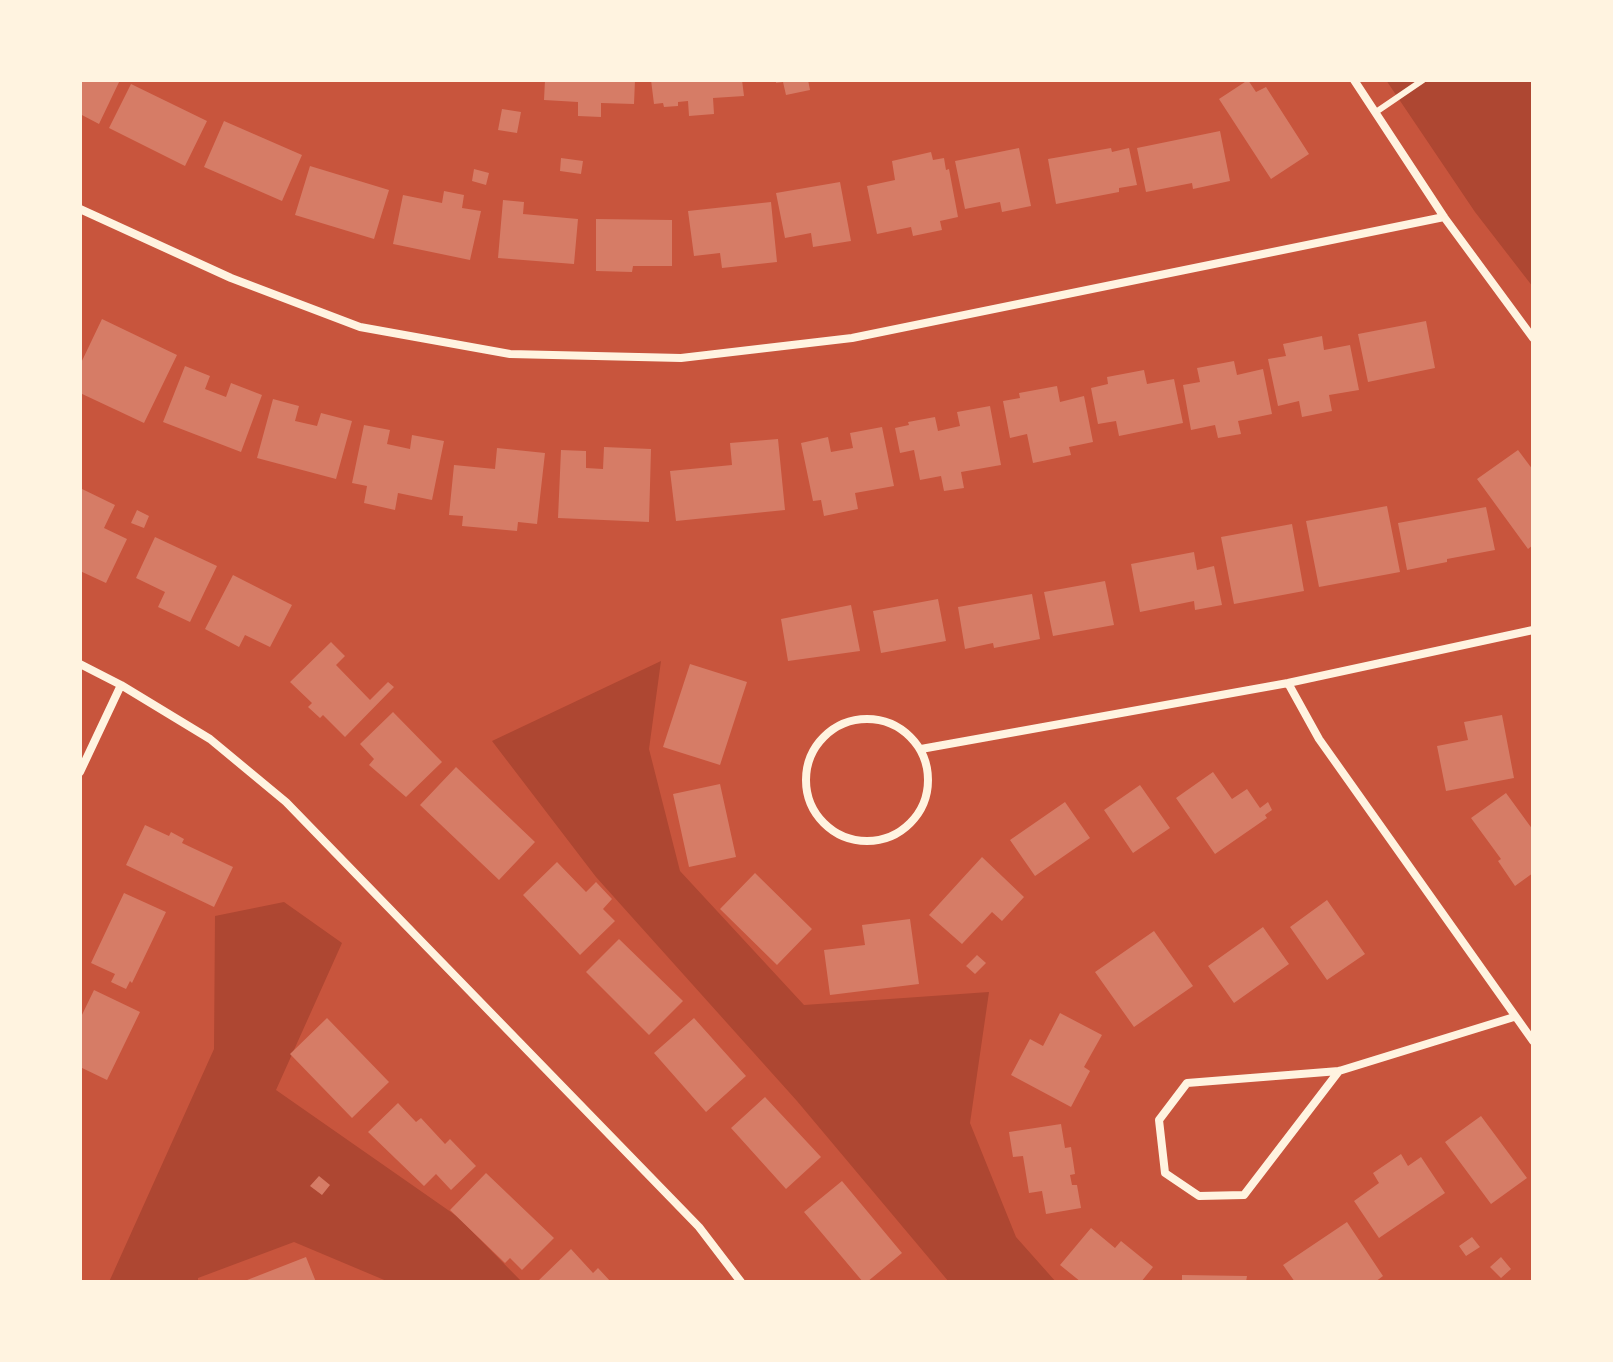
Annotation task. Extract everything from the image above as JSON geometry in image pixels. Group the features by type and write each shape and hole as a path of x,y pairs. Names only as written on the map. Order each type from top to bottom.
{"street":[{"path":"1354,80 1444,217 1533,338"},
{"path":"80,209 231,278 360,327 510,354 681,358 852,338 1444,217"},
{"path":"921,749 1288,683 1533,630"},
{"path":"80,664 210,739 286,802 699,1227 741,1282"},
{"path":"1288,683 1319,739 1533,1041"},
{"path":"80,772 121,685"},
{"path":"857,719 879,719 907,732 921,749 927,766 928,787 922,808 908,825 890,837 857,840 837,833 825,824 812,807 805,782 808,761 815,745 830,730 857,719"},
{"path":"1339,1071 1244,1195 1199,1196 1165,1173 1159,1120 1187,1083 1339,1071 1514,1017"}],"lane":[{"path":"1376,112 1423,80"}],"shaded area":[{"path":"1386,80 1533,80 1533,287 1475,212"},
{"path":"661,661 649,749 680,871 804,1005 989,992 970,1123 1016,1237 1056,1282 949,1282 797,1101 596,877 492,741"},
{"path":"284,902 342,943 276,1090 458,1217 522,1282 389,1282 294,1242 198,1278 198,1282 109,1282 214,1049 215,916"}],"building":[{"path":"80,80 120,80 99,124 80,114"},
{"path":"545,80 635,80 634,104 601,103 601,117 578,116 578,102 544,100"},
{"path":"651,80 742,80 744,96 713,98 714,114 689,116 688,101 678,102 678,106 654,104"},
{"path":"776,80 808,80 810,90 786,95 783,82 776,83"},
{"path":"1248,80 1256,92 1266,87 1309,154 1271,179 1219,99"},
{"path":"131,84 207,121 185,166 109,128"},
{"path":"502,109 521,112 517,133 498,130"},
{"path":"224,121 302,155 282,201 204,167"},
{"path":"1220,131 1230,181 1193,189 1192,183 1146,192 1137,148"},
{"path":"1019,148 1031,206 1002,212 1000,202 965,209 955,161"},
{"path":"1111,148 1112,152 1129,148 1137,185 1119,188 1119,192 1056,204 1048,159"},
{"path":"931,152 933,160 944,158 946,170 949,169 958,217 940,221 942,230 913,236 911,227 877,234 867,186 895,180 892,161"},
{"path":"561,158 583,161 581,174 560,171"},
{"path":"310,166 389,190 374,239 295,215"},
{"path":"474,169 489,173 486,185 472,181"},
{"path":"840,182 851,241 813,247 811,233 785,238 776,193"},
{"path":"444,191 464,195 462,208 481,211 470,260 393,244 403,195 442,203"},
{"path":"503,200 524,202 523,214 578,219 574,264 498,258"},
{"path":"771,202 777,262 722,268 720,253 694,256 688,211"},
{"path":"596,219 672,220 672,266 633,266 632,272 596,271"},
{"path":"102,319 177,355 144,423 80,393 80,365"},
{"path":"1426,321 1435,368 1368,382 1358,334"},
{"path":"1322,336 1324,350 1350,345 1359,390 1329,395 1332,411 1302,417 1299,401 1278,406 1268,359 1286,356 1283,344"},
{"path":"1234,361 1237,375 1263,369 1272,414 1238,421 1241,434 1218,438 1215,425 1191,430 1183,385 1200,382 1197,368"},
{"path":"185,366 210,376 205,389 226,397 231,383 262,395 241,452 163,422"},
{"path":"1144,370 1147,384 1174,379 1183,423 1119,436 1116,421 1098,424 1091,388 1108,384 1107,377"},
{"path":"1057,386 1060,402 1084,396 1093,442 1069,447 1071,455 1033,463 1027,434 1010,438 1003,401 1020,398 1019,393"},
{"path":"273,399 299,406 295,421 317,426 321,413 352,421 336,479 257,458"},
{"path":"990,406 1001,465 961,472 964,488 944,491 941,476 920,480 914,450 900,453 895,428 935,417 938,431 960,426 957,412"},
{"path":"364,425 390,430 387,444 410,449 412,435 444,441 432,500 398,493 395,510 364,503 367,486 352,483"},
{"path":"882,427 894,486 855,493 858,509 824,516 821,500 813,501 801,443 828,437 831,452 853,448 850,433"},
{"path":"778,439 785,510 676,521 670,471 732,465 730,443"},
{"path":"604,447 651,449 649,522 558,518 561,450 586,451 586,468 603,469"},
{"path":"497,448 545,453 537,524 518,522 517,531 462,526 463,516 449,515 454,465 495,469"},
{"path":"1518,450 1533,470 1533,545 1528,549 1477,479"},
{"path":"80,488 115,505 104,528 127,539 106,583 80,571"},
{"path":"1387,506 1400,572 1319,587 1306,521"},
{"path":"1486,507 1495,550 1407,570 1398,523"},
{"path":"137,510 149,516 144,528 131,523"},
{"path":"1292,524 1304,591 1234,604 1221,537"},
{"path":"155,537 217,566 190,622 158,607 165,592 136,578"},
{"path":"1194,552 1197,570 1214,566 1222,605 1195,610 1194,601 1140,612 1131,564"},
{"path":"233,575 292,605 270,647 245,635 239,647 205,629"},
{"path":"1105,581 1114,625 1053,636 1044,592"},
{"path":"1032,594 1040,639 994,648 993,643 965,649 958,607"},
{"path":"938,599 946,641 881,653 873,611"},
{"path":"851,605 860,651 788,661 781,619"},
{"path":"331,642 345,656 336,665 370,700 388,682 394,687 345,737 323,715 320,718 308,707 312,703 290,682"},
{"path":"690,664 747,682 720,765 663,747"},
{"path":"393,712 442,762 406,797 369,765 374,759 360,744"},
{"path":"1502,715 1514,778 1446,791 1437,746 1468,740 1464,722"},
{"path":"456,767 535,842 499,880 420,805"},
{"path":"1213,772 1232,799 1247,789 1260,808 1268,802 1272,810 1265,815 1267,818 1215,854 1176,798"},
{"path":"720,784 736,857 689,867 673,794"},
{"path":"1140,785 1170,828 1133,853 1104,810"},
{"path":"1506,793 1533,830 1533,873 1515,886 1498,861 1501,859 1471,818"},
{"path":"1065,802 1090,838 1035,876 1010,840"},
{"path":"145,825 169,836 171,832 184,839 182,843 233,867 214,907 126,865"},
{"path":"982,857 1024,897 1002,921 992,912 962,944 929,915"},
{"path":"557,862 586,892 596,882 612,899 603,909 615,921 580,955 523,895"},
{"path":"755,873 812,929 777,965 720,909"},
{"path":"124,893 166,912 132,983 130,981 126,989 111,982 115,974 91,963"},
{"path":"1327,900 1365,954 1327,980 1290,927"},
{"path":"910,919 919,984 830,995 824,950 865,945 862,925"},
{"path":"1263,927 1289,964 1234,1003 1208,966"},
{"path":"1154,931 1193,986 1134,1027 1095,972"},
{"path":"619,939 683,1001 649,1035 586,972"},
{"path":"977,955 986,963 975,974 966,966"},
{"path":"94,990 140,1012 107,1080 80,1067 80,1019"},
{"path":"1060,1013 1102,1035 1084,1067 1090,1071 1071,1107 1011,1075 1030,1039 1043,1046"},
{"path":"327,1018 389,1082 352,1118 290,1054"},
{"path":"694,1018 746,1076 706,1112 654,1053"},
{"path":"765,1097 821,1157 786,1189 731,1128"},
{"path":"398,1103 416,1122 421,1118 445,1144 450,1139 476,1166 451,1190 436,1174 424,1186 368,1132"},
{"path":"1481,1116 1527,1178 1491,1204 1445,1142"},
{"path":"1061,1124 1065,1148 1071,1147 1075,1174 1070,1175 1072,1185 1077,1185 1081,1208 1046,1214 1042,1191 1029,1193 1023,1156 1013,1157 1009,1132"},
{"path":"1401,1154 1408,1166 1421,1157 1445,1193 1379,1238 1354,1201 1379,1183 1373,1173"},
{"path":"486,1173 554,1238 522,1270 510,1258 505,1263 450,1210"},
{"path":"319,1176 330,1185 322,1195 310,1186"},
{"path":"842,1181 902,1253 867,1282 863,1282 804,1212"},
{"path":"1347,1222 1383,1276 1375,1282 1295,1282 1283,1265"},
{"path":"1091,1228 1115,1248 1121,1241 1153,1267 1141,1282 1081,1282 1060,1265"},
{"path":"1472,1237 1480,1247 1466,1256 1459,1246"},
{"path":"571,1249 593,1273 598,1268 611,1282 537,1282"},
{"path":"306,1257 316,1282 242,1282"},
{"path":"1501,1257 1511,1269 1501,1278 1490,1267"},
{"path":"1182,1275 1247,1276 1246,1282 1182,1282"}]}
